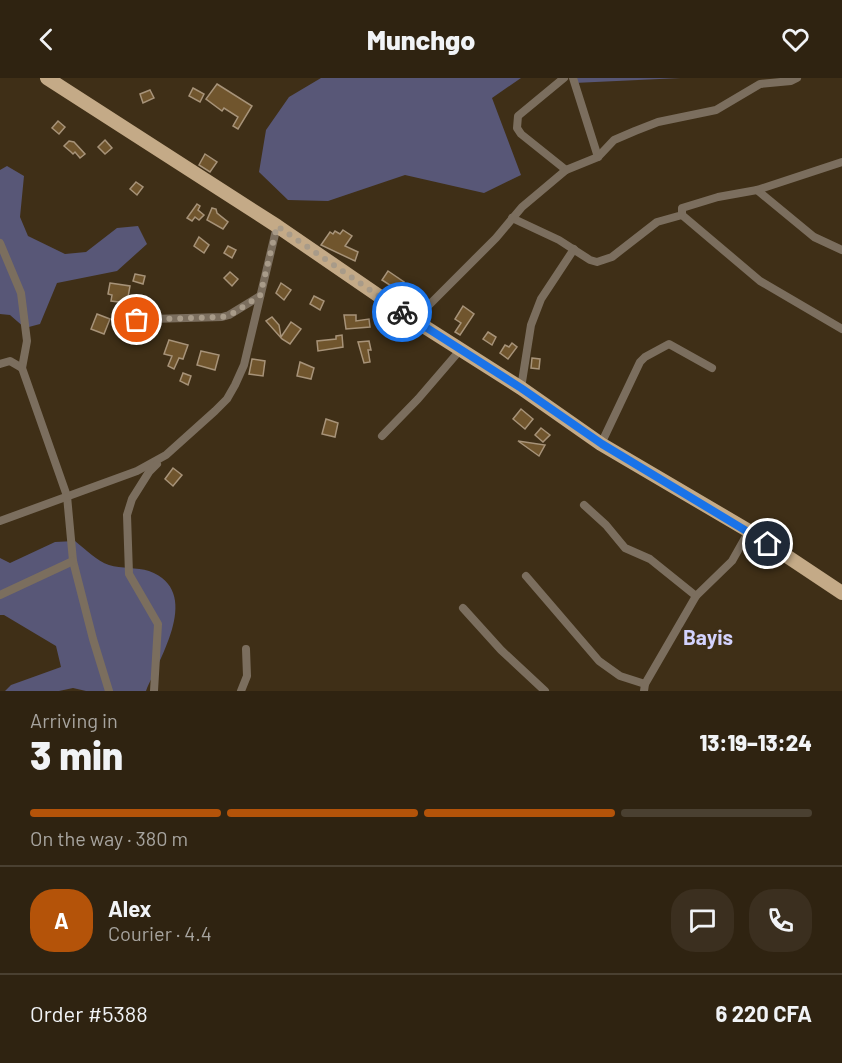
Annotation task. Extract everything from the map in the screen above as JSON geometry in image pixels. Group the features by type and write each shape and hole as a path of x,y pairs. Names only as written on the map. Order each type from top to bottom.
{"main road":[{"path":"47,78 277,226 602,444 749,531 842,593"}],"street":[{"path":"564,78 518,116 517,121 521,134 566,170"},
{"path":"573,78 598,157"},
{"path":"414,320 496,238 522,207 566,170 598,157 614,140 635,130 658,122 716,110 760,84 793,79"},
{"path":"842,162 757,190 682,208 682,215 760,281 842,329"},
{"path":"757,190 814,237 842,250"},
{"path":"512,219 574,249 594,262 612,257 657,222 682,215"},
{"path":"154,691 158,624 129,574 127,514 132,499 149,472 227,399 236,385 244,365 277,226"},
{"path":"0,243 21,293 27,341 22,368 67,496 73,561 106,689"},
{"path":"521,388 531,325 542,299 574,249"},
{"path":"116,321 222,317 230,315 260,296"},
{"path":"602,444 640,362 645,357 665,345 674,345 712,368"},
{"path":"382,436 461,349"},
{"path":"0,364 10,362 22,368"},
{"path":"0,521 137,471 166,455"},
{"path":"584,505 606,525 625,548 650,559 696,596"},
{"path":"526,576 599,662 620,676 645,688 696,596 732,561 749,531"},
{"path":"0,595 73,561"},
{"path":"463,608 501,650 545,691"},
{"path":"241,691 247,676 246,649"}],"shaded area":[{"path":"321,78 521,78 492,98 521,175 484,193 405,175 328,201 288,200 259,172 266,130 289,97"},
{"path":"573,78 681,78 574,83"},
{"path":"7,166 24,176 20,217 28,236 65,254 86,252 117,228 138,226 147,244 117,271 57,283 40,324 25,328 10,315 0,314 0,170"},
{"path":"75,541 109,565 149,571 165,581 173,593 175,609 173,626 146,691 86,691 73,688 59,691 5,691 11,685 61,667 56,646 4,615 0,615 0,558 10,563 55,542"}],"building":[{"path":"217,84 252,106 238,129 233,126 238,117 224,108 222,111 206,99"},
{"path":"193,88 204,94 200,102 189,96"},
{"path":"150,90 154,98 143,103 140,94"},
{"path":"58,121 65,127 59,134 52,128"},
{"path":"105,140 112,148 105,154 98,147"},
{"path":"69,141 74,142 85,154 80,158 75,152 73,154 64,146"},
{"path":"205,154 217,162 210,172 199,165"},
{"path":"136,182 143,187 137,195 130,189"},
{"path":"197,204 200,206 198,210 204,215 199,220 195,217 192,221 187,218"},
{"path":"212,208 216,209 217,213 228,222 223,229 207,220"},
{"path":"343,230 352,236 345,246 358,252 355,261 321,245 330,232 333,234 335,231 340,234"},
{"path":"199,237 209,245 204,253 194,246"},
{"path":"228,246 236,250 232,258 224,253"},
{"path":"388,271 404,282 401,286 409,290 405,295 382,280"},
{"path":"230,272 238,279 232,286 224,278"},
{"path":"135,274 145,276 143,284 133,281"},
{"path":"110,283 130,286 127,303 111,301 112,295 108,294"},
{"path":"281,283 291,290 284,300 276,293"},
{"path":"314,296 324,301 320,310 310,304"},
{"path":"463,306 474,314 460,335 455,332 461,323 455,319"},
{"path":"97,314 110,319 104,334 91,329"},
{"path":"344,315 356,315 356,321 369,319 370,327 346,329"},
{"path":"272,317 279,325 281,337 291,322 301,329 290,344 282,339 266,321"},
{"path":"488,332 496,337 492,345 483,339"},
{"path":"342,335 343,347 318,351 317,341 336,339 336,336"},
{"path":"169,340 188,345 183,359 179,358 174,369 168,366 172,356 164,354"},
{"path":"369,341 370,362 364,363 358,342"},
{"path":"512,343 517,347 508,359 500,353 505,345 509,347"},
{"path":"201,351 219,355 215,370 197,365"},
{"path":"532,358 540,359 539,369 531,368"},
{"path":"252,359 265,361 263,376 249,374"},
{"path":"300,362 314,368 311,379 297,376"},
{"path":"183,373 191,376 188,385 180,381"},
{"path":"521,409 533,419 525,429 513,419"},
{"path":"326,419 338,423 335,437 322,434"},
{"path":"541,428 550,435 543,442 535,435"},
{"path":"518,441 545,445 539,456"},
{"path":"173,468 182,475 173,486 165,479"}],"way so far":[{"path":"137,320 222,317 230,315 260,296 277,226 402,312"}],"district":[{"name":"Bayis","path":"708,636"}],"route":[{"path":"402,312 490,367 602,444 768,544"}]}
